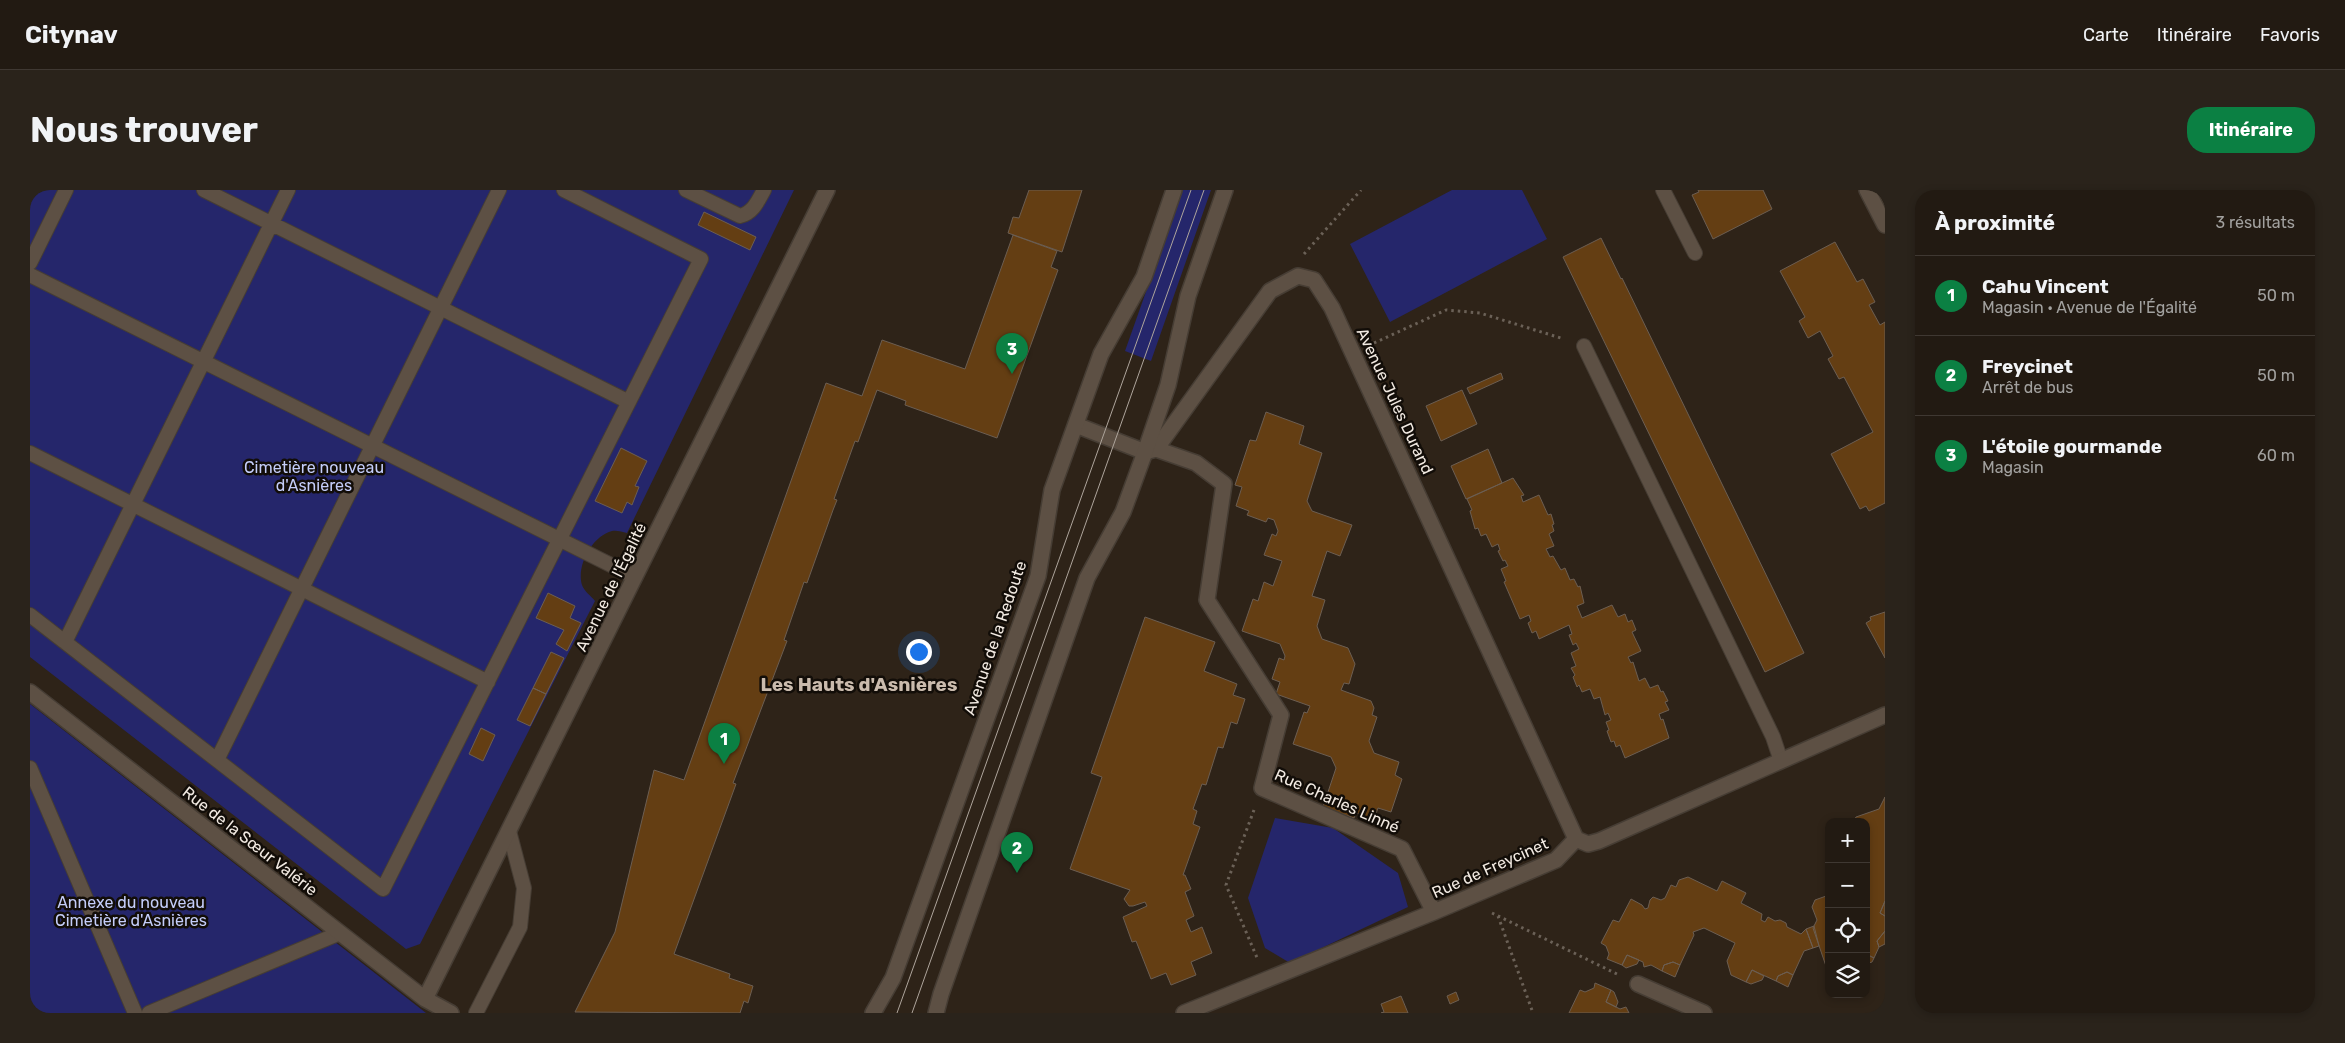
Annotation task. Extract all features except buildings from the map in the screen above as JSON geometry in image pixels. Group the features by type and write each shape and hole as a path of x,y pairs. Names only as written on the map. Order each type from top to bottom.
{"street":[{"name":"Avenue de l'Égalité","path":"425,999 827,190"},
{"name":"Avenue de la Redoute","path":"873,1013 893,978 1038,576 1052,490 1101,354 1144,278 1174,190"},
{"path":"936,1013 1087,578 1123,512 1150,451 1168,385 1188,296 1225,190"},
{"path":"1867,190 1885,225"},
{"name":"Avenue Jules Durand","path":"1150,451 1270,291 1298,276 1314,280 1332,308 1353,352 1576,839"},
{"path":"1076,425 1150,451"},
{"name":"Rue Charles Linné","path":"1150,451 1196,463 1224,484 1207,600 1281,716 1262,788 1402,849 1434,912"},
{"name":"Rue de la Sœur Valérie","path":"30,692 425,999 451,1013"},
{"path":"1576,839 1588,844 1600,841 1885,715"},
{"name":"Rue de Freycinet","path":"1184,1013 1465,900 1556,860 1576,839"},
{"path":"1638,984 1704,1013"}],"lane":[{"path":"30,263 66,190"},
{"path":"204,190 629,402"},
{"path":"65,642 288,190"},
{"path":"217,760 498,190"},
{"path":"30,615 383,889 701,259 564,190"},
{"path":"686,190 740,216 746,215 752,210 764,190"},
{"path":"1663,190 1695,253"},
{"path":"30,275 635,577"},
{"path":"1584,346 1773,737 1781,761"},
{"path":"30,453 488,682"},
{"path":"30,768 136,1013"},
{"path":"476,1013 520,927 524,888 509,831"},
{"path":"149,1013 340,933"}],"path":[{"path":"1302,255 1361,190"},
{"path":"1353,352 1446,310 1480,313 1584,346"},
{"path":"1262,788 1226,885 1267,980"},
{"path":"1465,900 1638,984"},
{"path":"1498,916 1533,1013"}],"green space":[{"name":"Cimetière nouveau d'Asnières","path":"30,190 794,190 627,533 612,531 605,534 592,545 587,553 581,569 582,585 595,601 420,944 406,949 30,657"},
{"path":"1182,190 1211,190 1151,361 1125,351"},
{"path":"1452,190 1522,190 1547,239 1390,322 1350,244"},
{"name":"Annexe du nouveau Cimetière d'Asnières","path":"30,704 426,1013 30,1013"},
{"path":"1275,818 1333,828 1398,873 1408,907 1290,963 1265,948 1248,898"}],"tram line":[{"path":"897,1013 1191,190"},
{"path":"912,1013 1204,190"}],"place":[{"name":"L'étoile gourmande","path":"1012,374"},
{"name":"Cahu Vincent","path":"724,764"},
{"name":"Freycinet","path":"1017,873"}],"district":[{"name":"Les Hauts d'Asnières","path":"859,684"}]}
